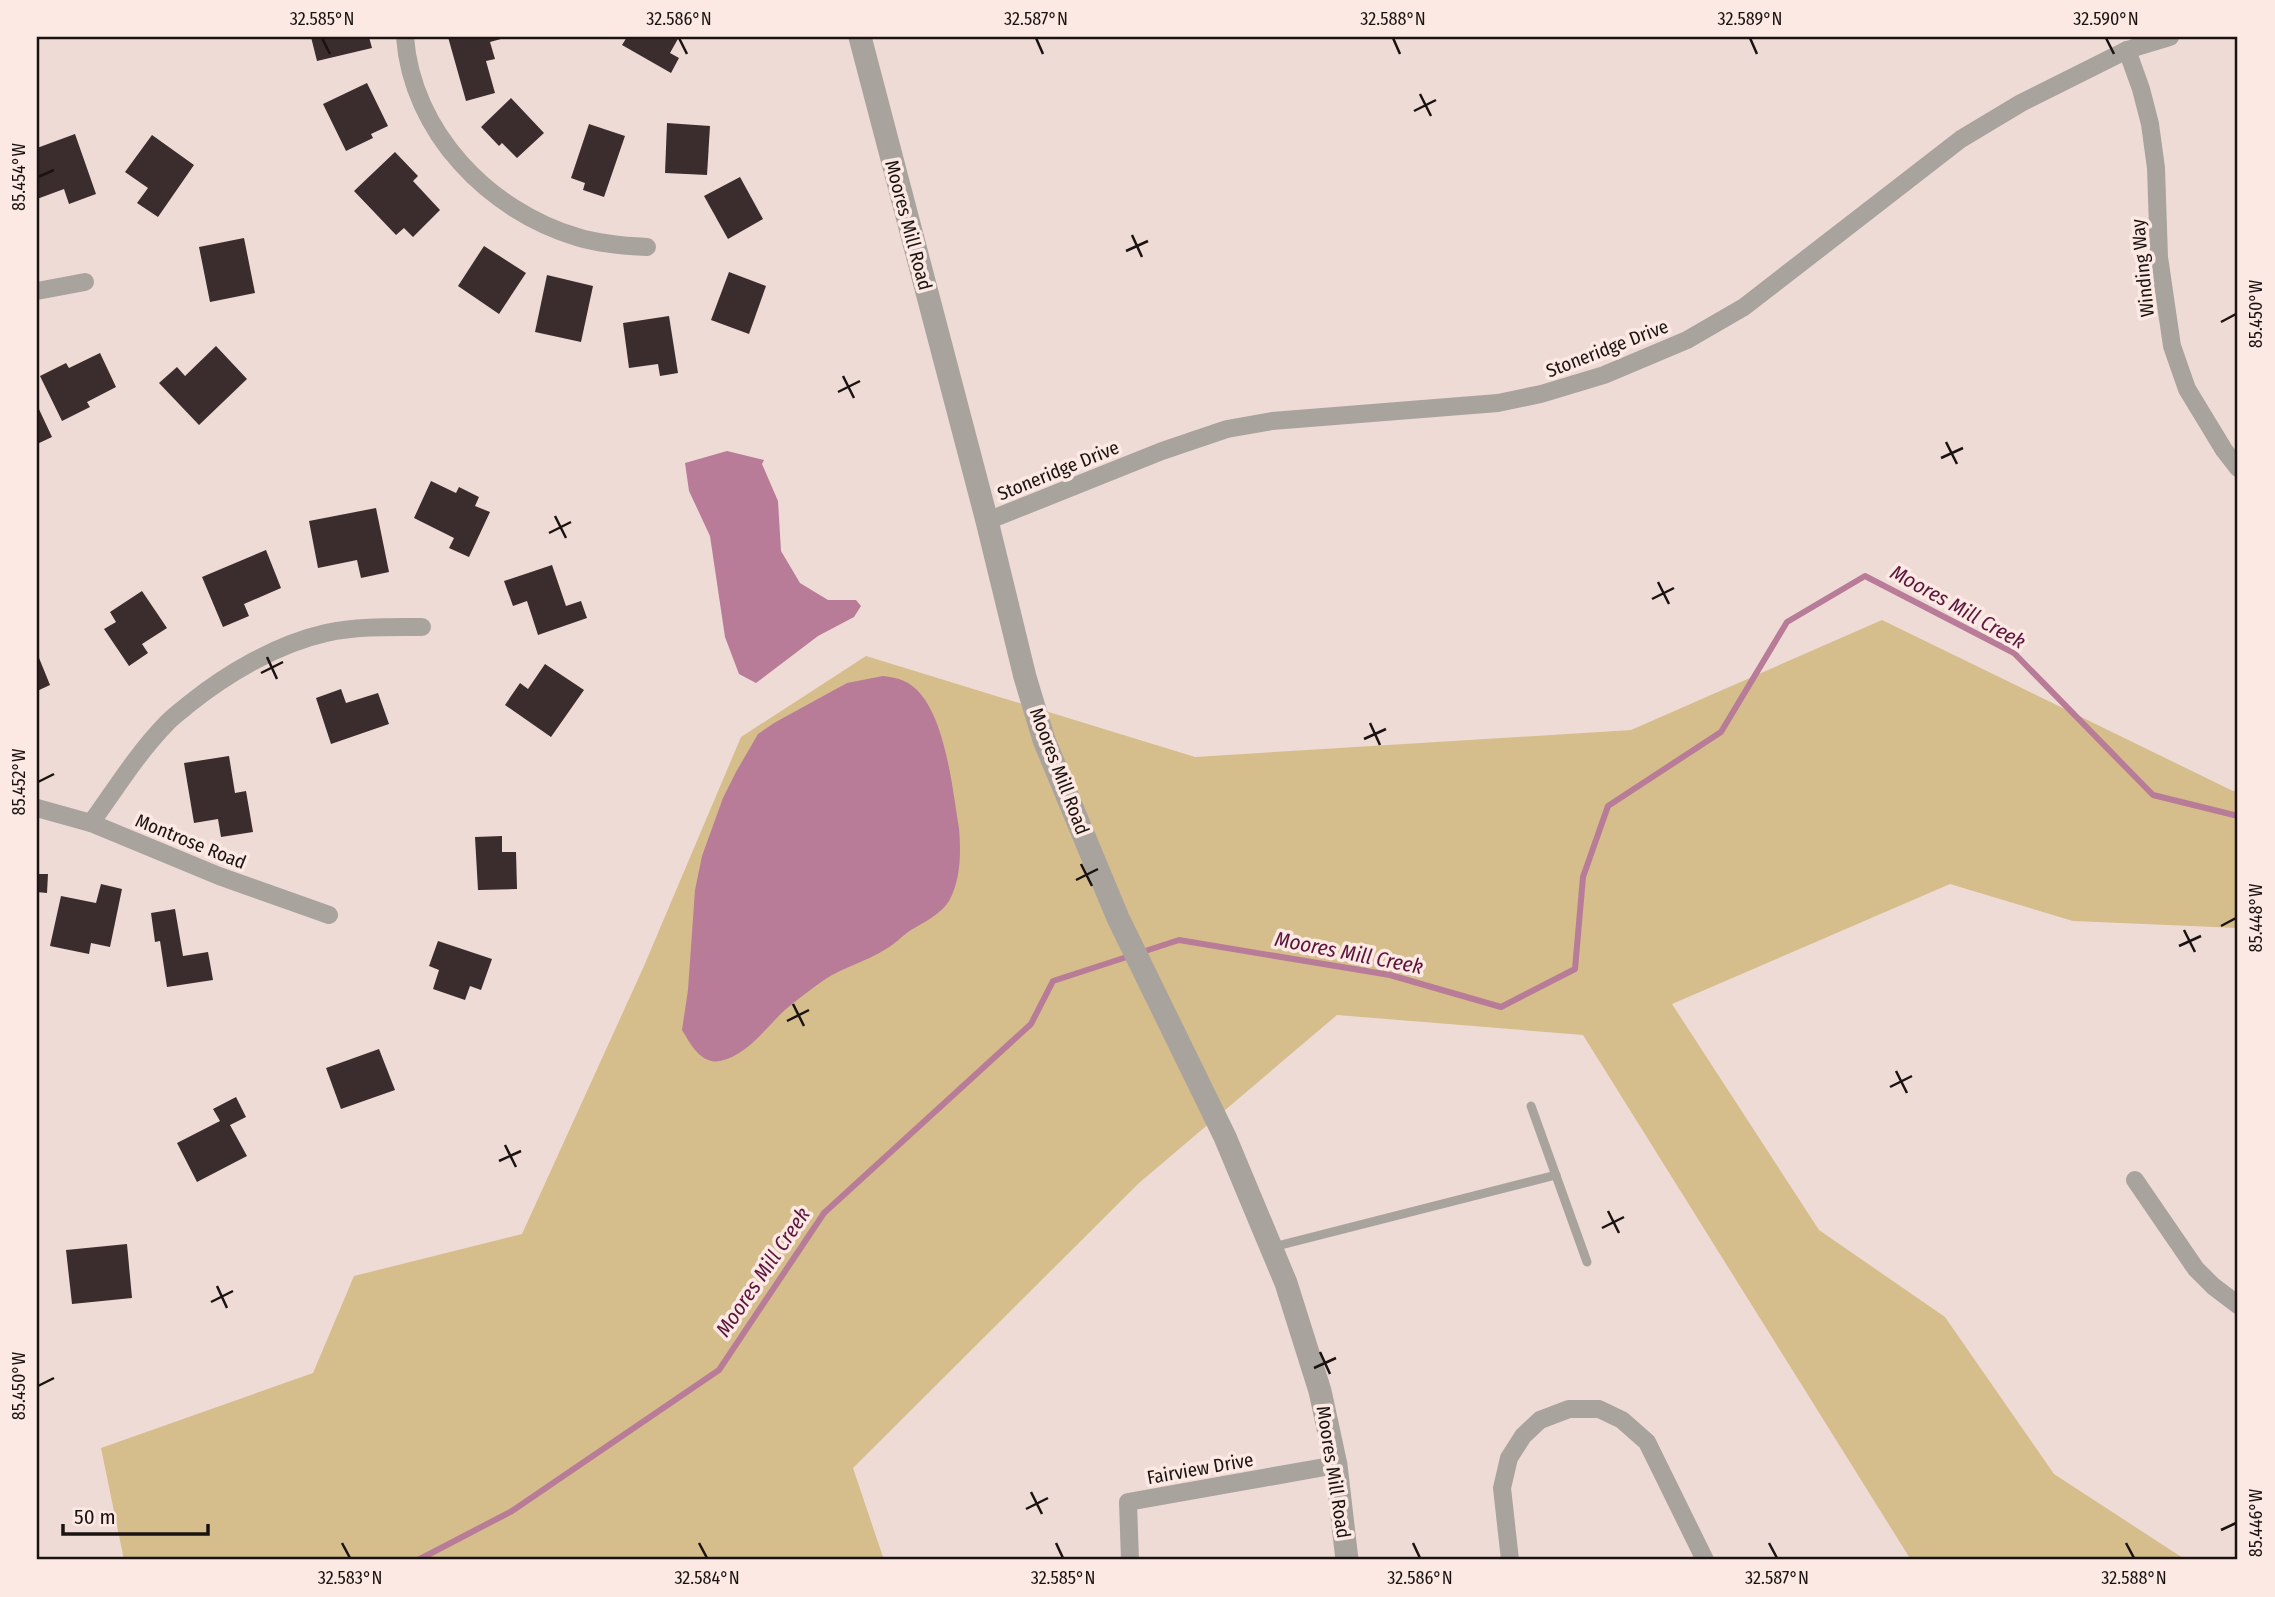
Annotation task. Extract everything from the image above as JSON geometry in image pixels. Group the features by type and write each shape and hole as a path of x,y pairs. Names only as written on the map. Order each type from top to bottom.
{"street":[{"path":"405,37 412,76 431,121 458,161 477,180 519,211 558,230 598,242 647,247"},
{"name":"Moores Mill Road","path":"860,37 1044,740 1118,918 1225,1137 1286,1283 1320,1391 1336,1465 1347,1560"},
{"name":"Stoneridge Drive","path":"987,521 1162,451 1227,429 1272,421 1498,403 1541,394 1604,375 1686,340 1744,307 1961,139 2021,103 2127,50 2170,37"},
{"name":"Winding Way","path":"2127,50 2150,124 2156,167 2159,257 2172,346 2187,389 2238,468"},
{"path":"37,291 85,282"},
{"path":"91,823 167,722 221,679 304,640 327,633 377,627 422,627"},
{"name":"Montrose Road","path":"37,808 91,823 219,876 328,915"},
{"path":"2135,1180 2196,1269 2238,1305"},
{"path":"1510,1560 1502,1488 1509,1458 1523,1436 1540,1420 1569,1409 1600,1409 1622,1420 1647,1442 1705,1560"},
{"name":"Fairview Drive","path":"1130,1560 1128,1502 1336,1465"}],"lane":[{"path":"1531,1107 1587,1262"},
{"path":"1271,1248 1556,1175"}],"shaded area":[{"path":"727,451 764,460 762,464 778,501 781,551 800,583 828,600 856,600 861,606 854,617 818,636 756,683 739,674 725,637 710,536 689,491 685,463"},
{"path":"1882,620 2233,791 2238,790 2238,928 2073,921 1950,884 1672,1004 1819,1230 1945,1317 2054,1474 2186,1560 1911,1560 1583,1035 1337,1015 1139,1183 853,1468 884,1560 124,1560 101,1448 313,1373 354,1276 522,1234 644,966 741,737 866,656 1195,757 1631,730"},
{"path":"883,676 902,680 918,691 938,725 959,828 959,866 953,893 941,910 889,947 831,975 809,990 748,1047 730,1058 720,1061 707,1060 697,1052 682,1030 688,990 695,890 702,856 723,798 758,734 847,683"}],"building":[{"path":"311,37 369,37 372,48 317,61"},
{"path":"448,37 508,37 490,42 495,59 486,61 495,93 466,101"},
{"path":"627,37 679,37 670,53 679,58 671,73 622,45"},
{"path":"367,83 388,126 371,134 373,138 346,151 323,104"},
{"path":"511,98 544,133 517,158 502,143 499,146 481,127"},
{"path":"667,123 710,126 707,175 665,173"},
{"path":"589,124 625,136 604,197 583,190 585,183 571,178"},
{"path":"75,134 96,194 69,204 64,189 37,199 37,148"},
{"path":"152,135 194,165 158,217 137,203 148,188 125,172"},
{"path":"395,152 418,176 413,181 440,210 413,237 404,228 396,235 354,191"},
{"path":"740,177 763,219 728,239 704,196"},
{"path":"244,238 255,293 210,302 199,247"},
{"path":"484,246 526,273 499,314 458,286"},
{"path":"729,272 766,286 749,334 711,320"},
{"path":"547,275 593,286 581,342 535,332"},
{"path":"669,316 678,373 660,376 658,364 629,368 623,323"},
{"path":"216,346 247,379 199,425 159,383 177,367 185,376"},
{"path":"100,353 116,387 87,402 90,407 62,421 40,376 66,363 69,368"},
{"path":"37,405 52,437 37,444"},
{"path":"431,481 456,493 459,487 479,497 475,506 490,512 469,557 449,548 454,538 414,518"},
{"path":"376,508 389,572 361,578 357,560 318,568 309,521"},
{"path":"266,550 281,588 244,604 249,616 223,627 202,577"},
{"path":"552,565 566,606 581,601 587,618 538,635 527,601 513,606 504,581"},
{"path":"142,591 167,628 142,644 148,653 129,666 104,629 116,622 110,612"},
{"path":"37,653 50,685 37,691"},
{"path":"545,664 584,690 551,737 505,705 520,683 528,689"},
{"path":"341,689 346,703 378,693 389,724 331,744 316,698"},
{"path":"229,756 235,793 246,791 253,832 221,837 218,819 194,823 184,763"},
{"path":"502,836 502,852 516,852 517,889 478,890 475,837"},
{"path":"37,874 48,874 47,893 37,892"},
{"path":"101,884 122,889 110,947 91,943 89,954 50,946 61,896 96,903"},
{"path":"175,909 183,956 208,952 213,980 167,987 160,941 155,942 151,913"},
{"path":"438,941 492,959 481,990 470,986 465,1000 433,989 439,970 429,966"},
{"path":"379,1049 395,1090 341,1109 326,1068"},
{"path":"236,1097 246,1117 230,1125 247,1156 197,1182 177,1143 220,1121 213,1109"},
{"path":"127,1244 132,1298 72,1304 66,1250"}],"waterway":[{"name":"Moores Mill Creek","path":"418,1560 512,1511 719,1370 824,1213 1031,1024 1053,981 1179,940 1390,975 1501,1007 1575,969 1583,877 1608,806 1721,732 1787,622 1865,576 2014,653 2153,795 2238,816"}]}
